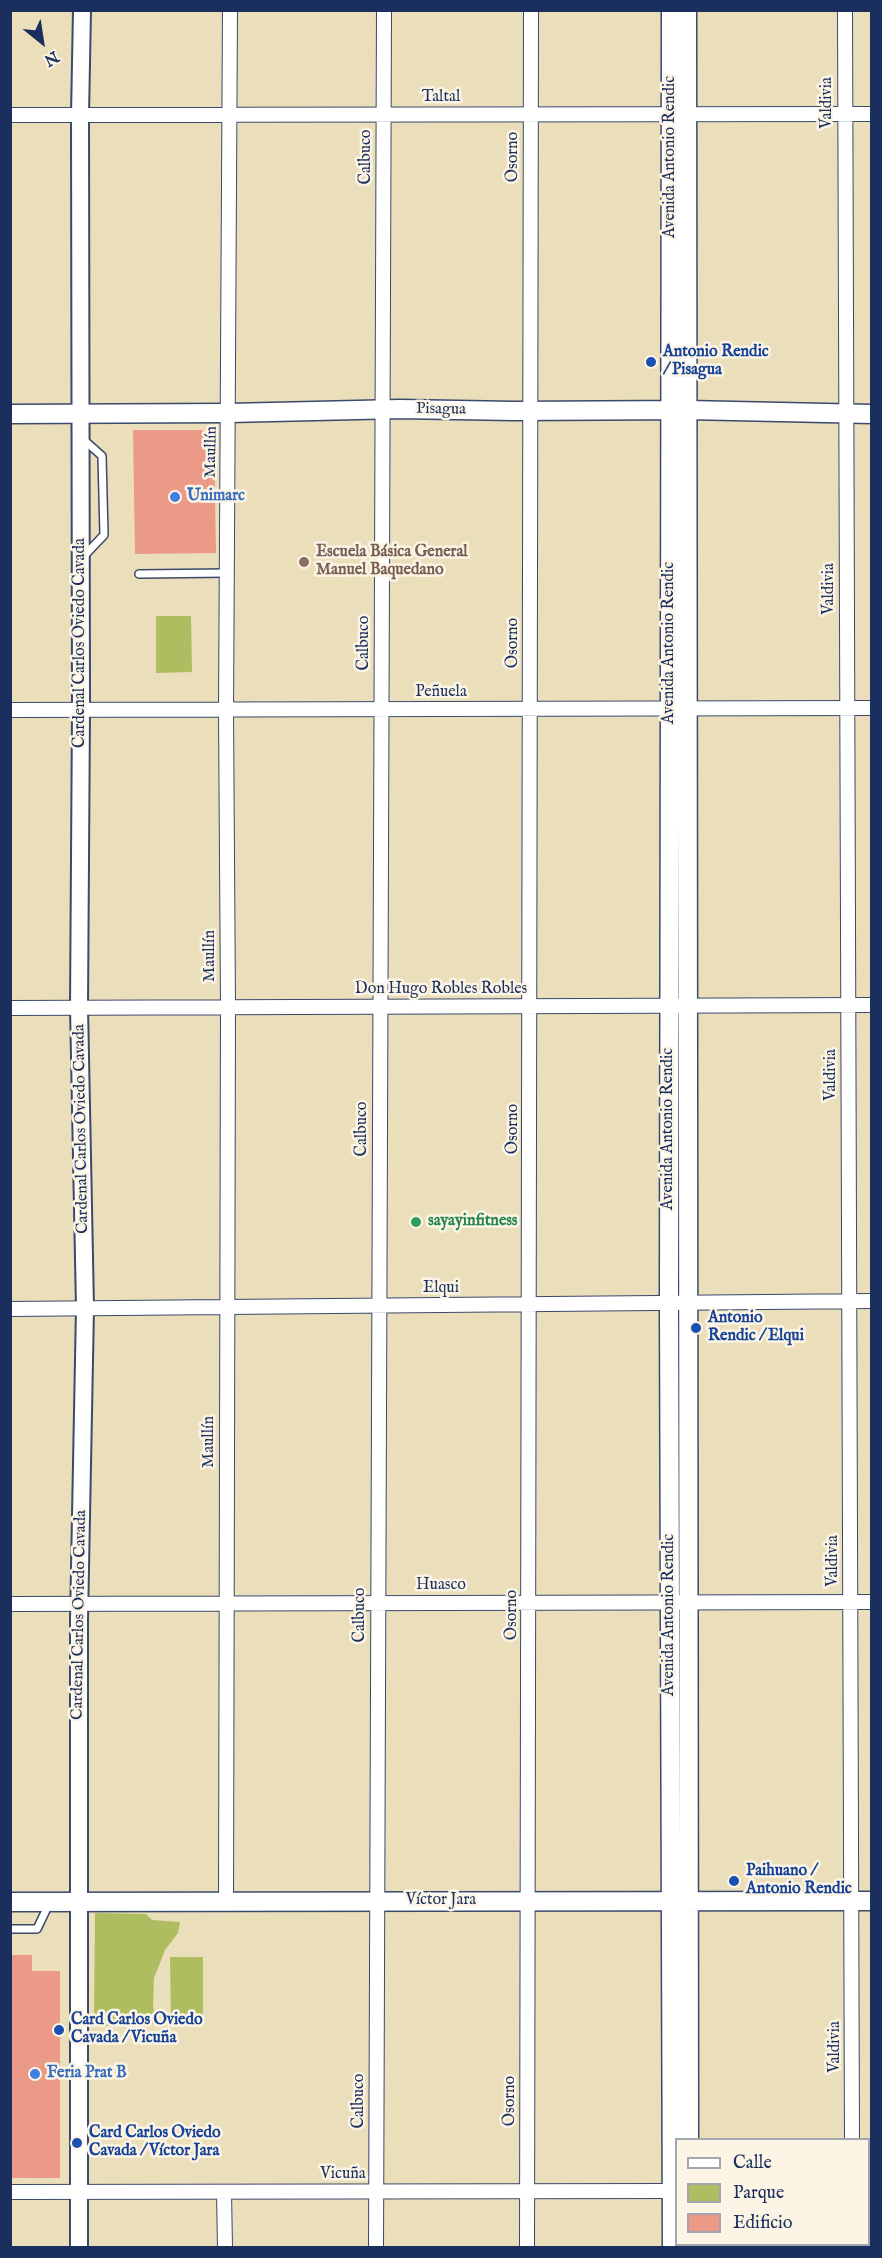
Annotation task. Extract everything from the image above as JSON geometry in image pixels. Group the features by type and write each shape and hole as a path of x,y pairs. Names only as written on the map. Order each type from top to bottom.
{"main road":[{"name":"Avenida Antonio Rendic","path":"671,10 679,114"},
{"name":"Avenida Antonio Rendic","path":"675,2138 680,1901 679,1602 669,1303 669,1005 678,709 679,114 687,10"},
{"name":"Pisagua","path":"10,414 382,410 872,414"},
{"name":"Avenida Antonio Rendic","path":"678,709 688,1006 688,1303 679,1602"},
{"name":"Avenida Antonio Rendic","path":"680,1901 689,2138"},
{"name":"Víctor Jara","path":"10,1902 872,1901"},
{"name":"Avenida Antonio Rendic","path":"672,2247 675,2143"}],"street":[{"name":"Cardenal Carlos Oviedo Cavada","path":"79,2247 79,1604 85,1308 79,1007 82,10"},
{"name":"Maullín","path":"226,1902 228,1007 226,710 230,10"},
{"name":"Calbuco","path":"376,2247 384,10"},
{"name":"Osorno","path":"527,2247 530,1602 531,10"},
{"name":"Valdivia","path":"845,10 852,2138"},
{"name":"Taltal","path":"10,115 872,114"},
{"name":"Peñuela","path":"10,710 872,708"},
{"name":"Don Hugo Robles Robles","path":"10,1008 872,1005"},
{"name":"Elqui","path":"10,1309 872,1301"},
{"name":"Huasco","path":"10,1604 872,1602"},
{"name":"Vicuña","path":"10,2192 674,2191"},
{"path":"225,2192 225,2247"}],"lane":[{"path":"80,437 102,456 104,536 80,560"},
{"path":"139,574 227,573"},
{"path":"10,1929 38,1929 50,1902"}],"green space":[{"path":"156,616 191,616 192,672 156,673"},
{"path":"95,1913 146,1914 152,1920 180,1922 178,1933 165,1950 154,1978 153,2007 157,2024 103,2026 94,2022"},
{"path":"170,1957 203,1957 203,2018 171,2018"}],"building":[{"name":"Unimarc","path":"133,430 202,430 214,441 216,553 135,554"},
{"name":"Feria Prat B","path":"10,1955 32,1955 32,1971 60,1971 60,2178 10,2178"}],"place":[{"name":"Antonio Rendic / Pisagua","path":"651,362"},
{"name":"Unimarc","path":"175,497"},
{"name":"Escuela Básica General Manuel Baquedano","path":"304,562"},
{"name":"sayayinfitness","path":"416,1222"},
{"name":"Antonio Rendic / Elqui","path":"696,1328"},
{"name":"Paihuano / Antonio Rendic","path":"734,1881"},
{"name":"Card Carlos Oviedo Cavada / Vicuña","path":"59,2030"},
{"name":"Feria Prat B","path":"35,2074"},
{"name":"Card Carlos Oviedo Cavada / Víctor Jara","path":"77,2143"}]}
